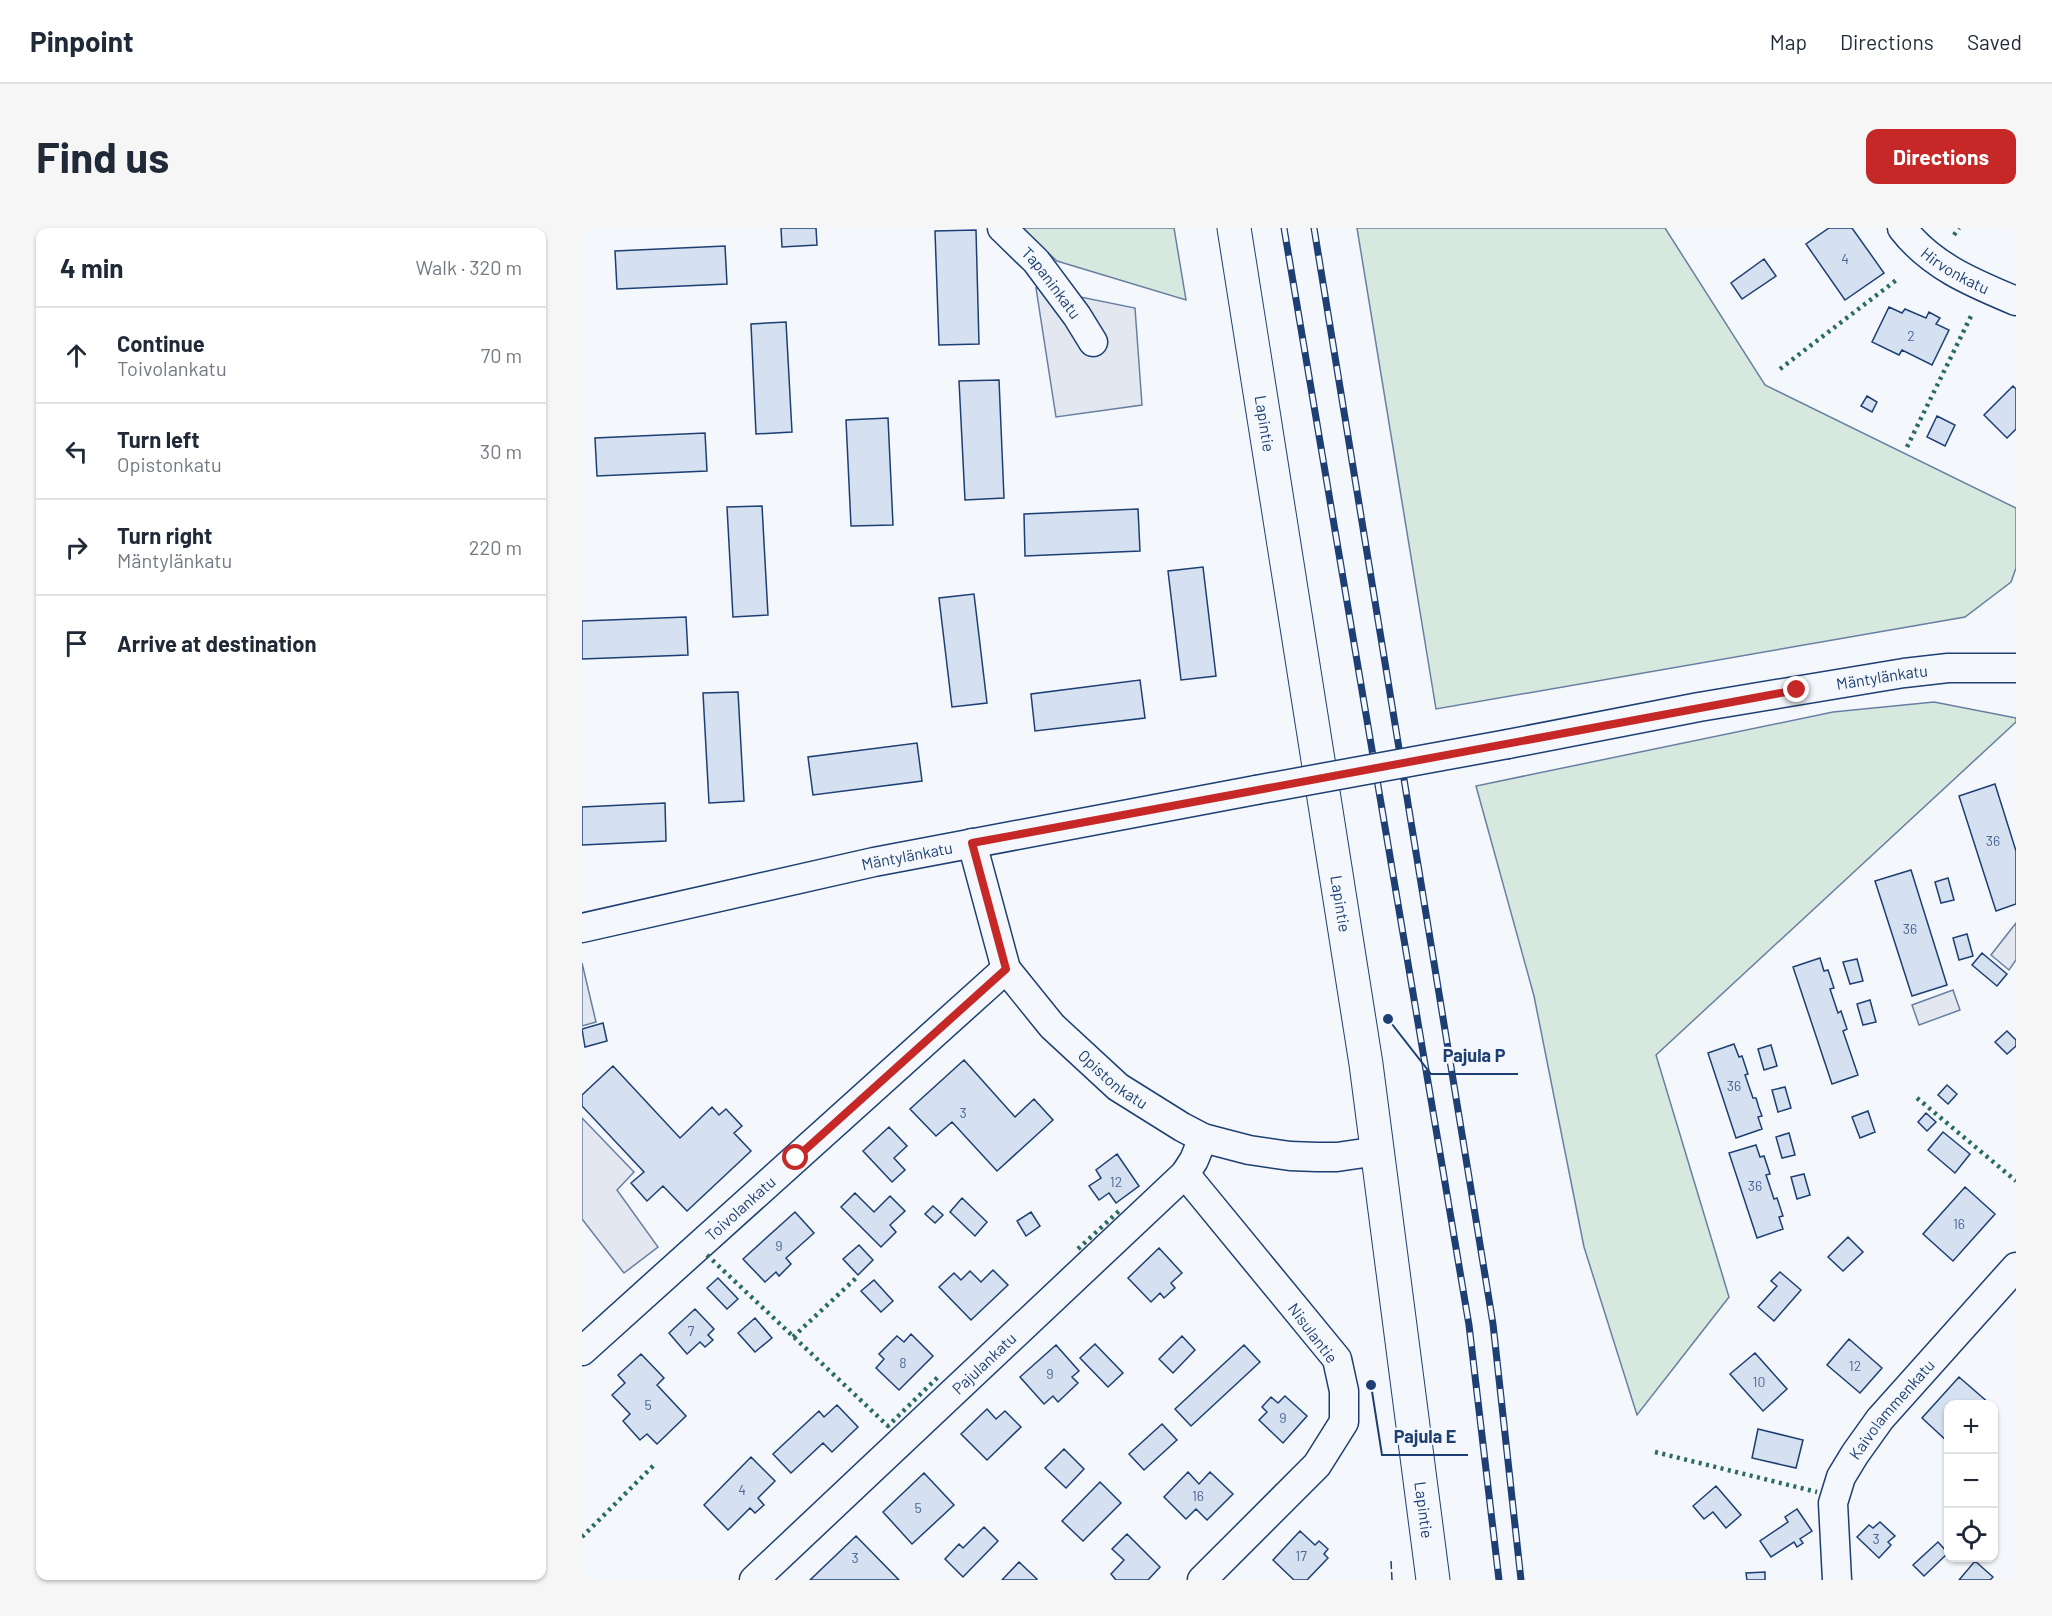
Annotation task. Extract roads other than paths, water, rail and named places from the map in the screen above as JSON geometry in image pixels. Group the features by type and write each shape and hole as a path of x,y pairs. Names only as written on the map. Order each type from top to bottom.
{"main road":[{"name":"Lapintie","path":"1234,228 1362,1041 1433,1580"}],"street":[{"name":"Tapaninkatu","path":"1002,228 1036,261 1077,316 1093,342"},
{"name":"Hirvonkatu","path":"1902,228 1934,260 1967,280 2016,301"},
{"name":"Mäntylänkatu","path":"582,928 874,862 1698,707 1904,673 1948,668 2016,668"},
{"name":"Opistonkatu","path":"972,843 1006,969 1052,1026 1118,1087 1203,1138 1249,1150 1290,1156 1337,1157 1378,1151"},
{"name":"Toivolankatu","path":"582,1351 1006,969"},
{"name":"Pajulankatu","path":"754,1580 1185,1174 1203,1138"},
{"name":"Nisulantie","path":"1185,1174 1337,1359 1344,1391 1344,1422 1317,1465 1202,1580"},
{"name":"Kaivolammenkatu","path":"1837,1580 1833,1503 1841,1477 1880,1419 2016,1267"}],"railway":[{"path":"1284,228 1469,1325 1499,1580"},
{"path":"1314,228 1493,1324 1521,1580"}],"place":[{"name":"Pajula P","path":"1388,1019"},
{"name":"Pajula E","path":"1371,1385"}]}
